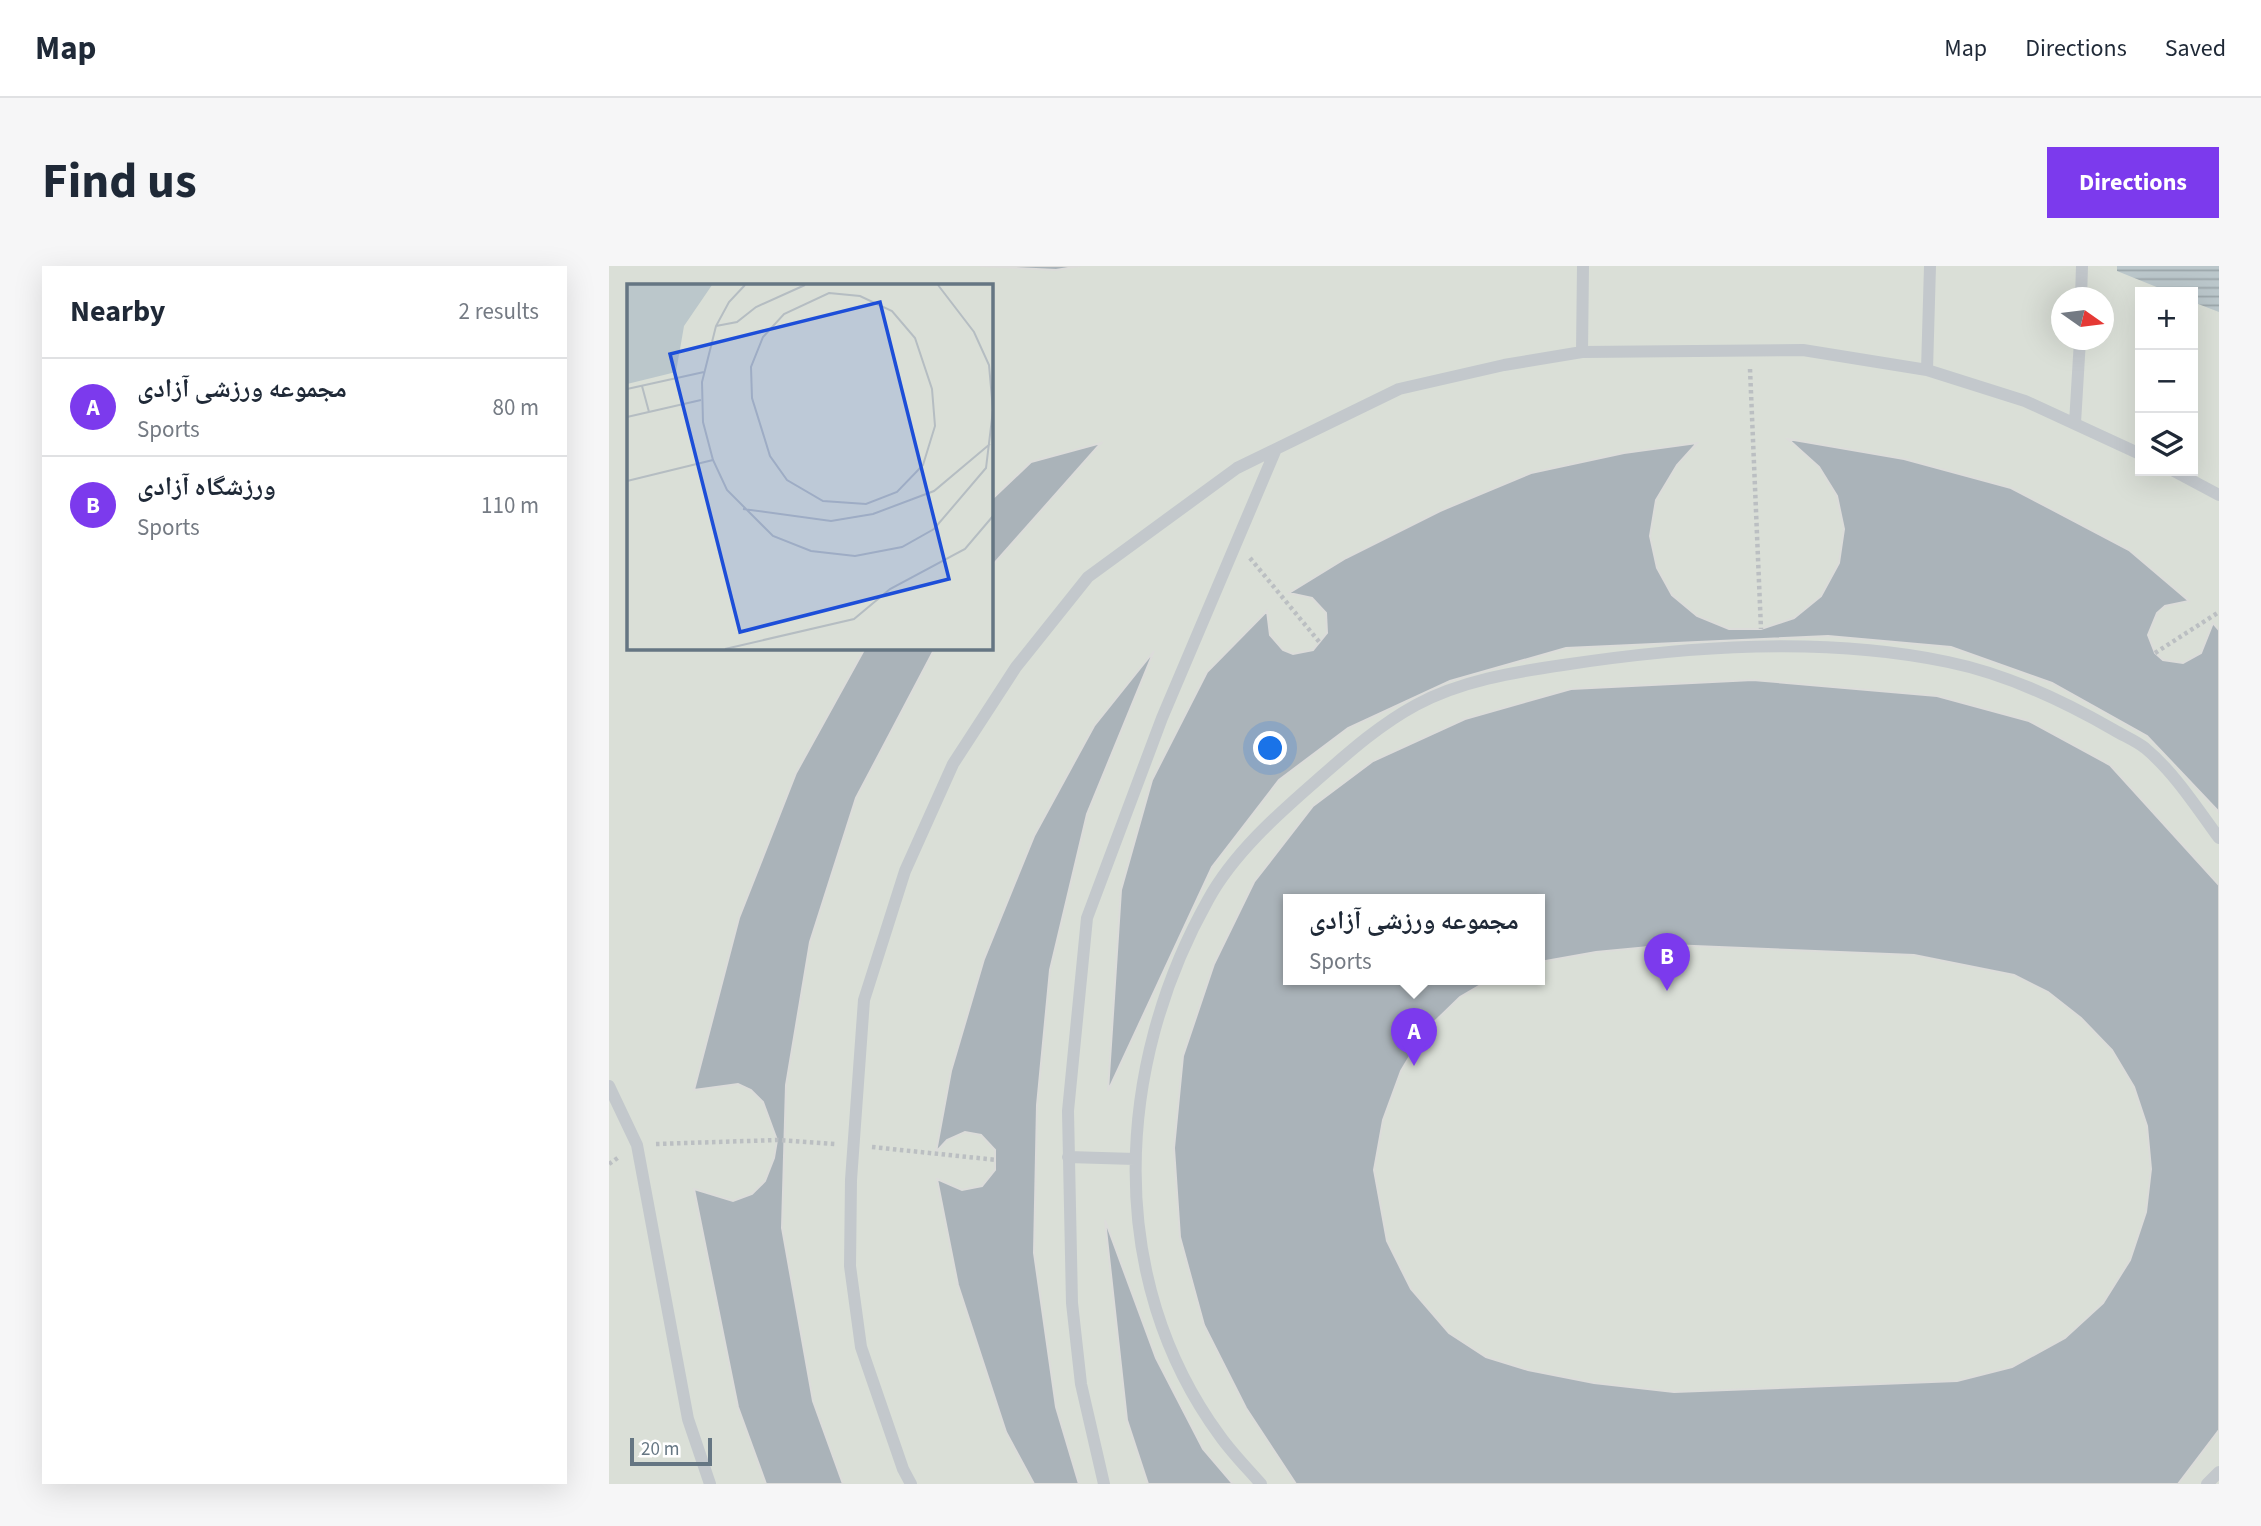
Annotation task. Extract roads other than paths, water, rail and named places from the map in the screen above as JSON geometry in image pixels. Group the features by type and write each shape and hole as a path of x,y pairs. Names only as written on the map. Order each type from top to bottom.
{"lane":[{"path":"1582,352 1583,266"},
{"path":"1927,370 1930,266"},
{"path":"2081,287 2082,266"},
{"path":"911,1484 861,1347 850,1266 853,1145 864,1000 905,871 953,764 1016,667 1089,577 1237,468 1399,389 1504,365 1582,352 1803,350 1927,370 2025,401 2135,452"},
{"path":"2075,424 2079,350"},
{"path":"1104,1484 1081,1384 1072,1303 1068,1111 1087,918 1162,718 1276,449"},
{"path":"2183,476 2219,495"},
{"path":"1261,1484 1219,1436 1184,1377 1159,1320 1136,1211 1135,1160 1139,1098 1161,1006 1209,898 1245,850 1289,804 1374,731 1420,703 1475,682 1529,670 1637,654 1727,649 1871,652 1950,662 2038,690 2145,748 2187,794 2219,838"},
{"path":"609,1086 637,1145 688,1419 711,1484"},
{"path":"1068,1157 1135,1160"},
{"path":"2207,1484 2219,1472"}],"place":[{"name":"ورزشگاه آزادی","path":"1667,991"},
{"name":"مجموعه ورزشی آزادی","path":"1414,1066"}]}
